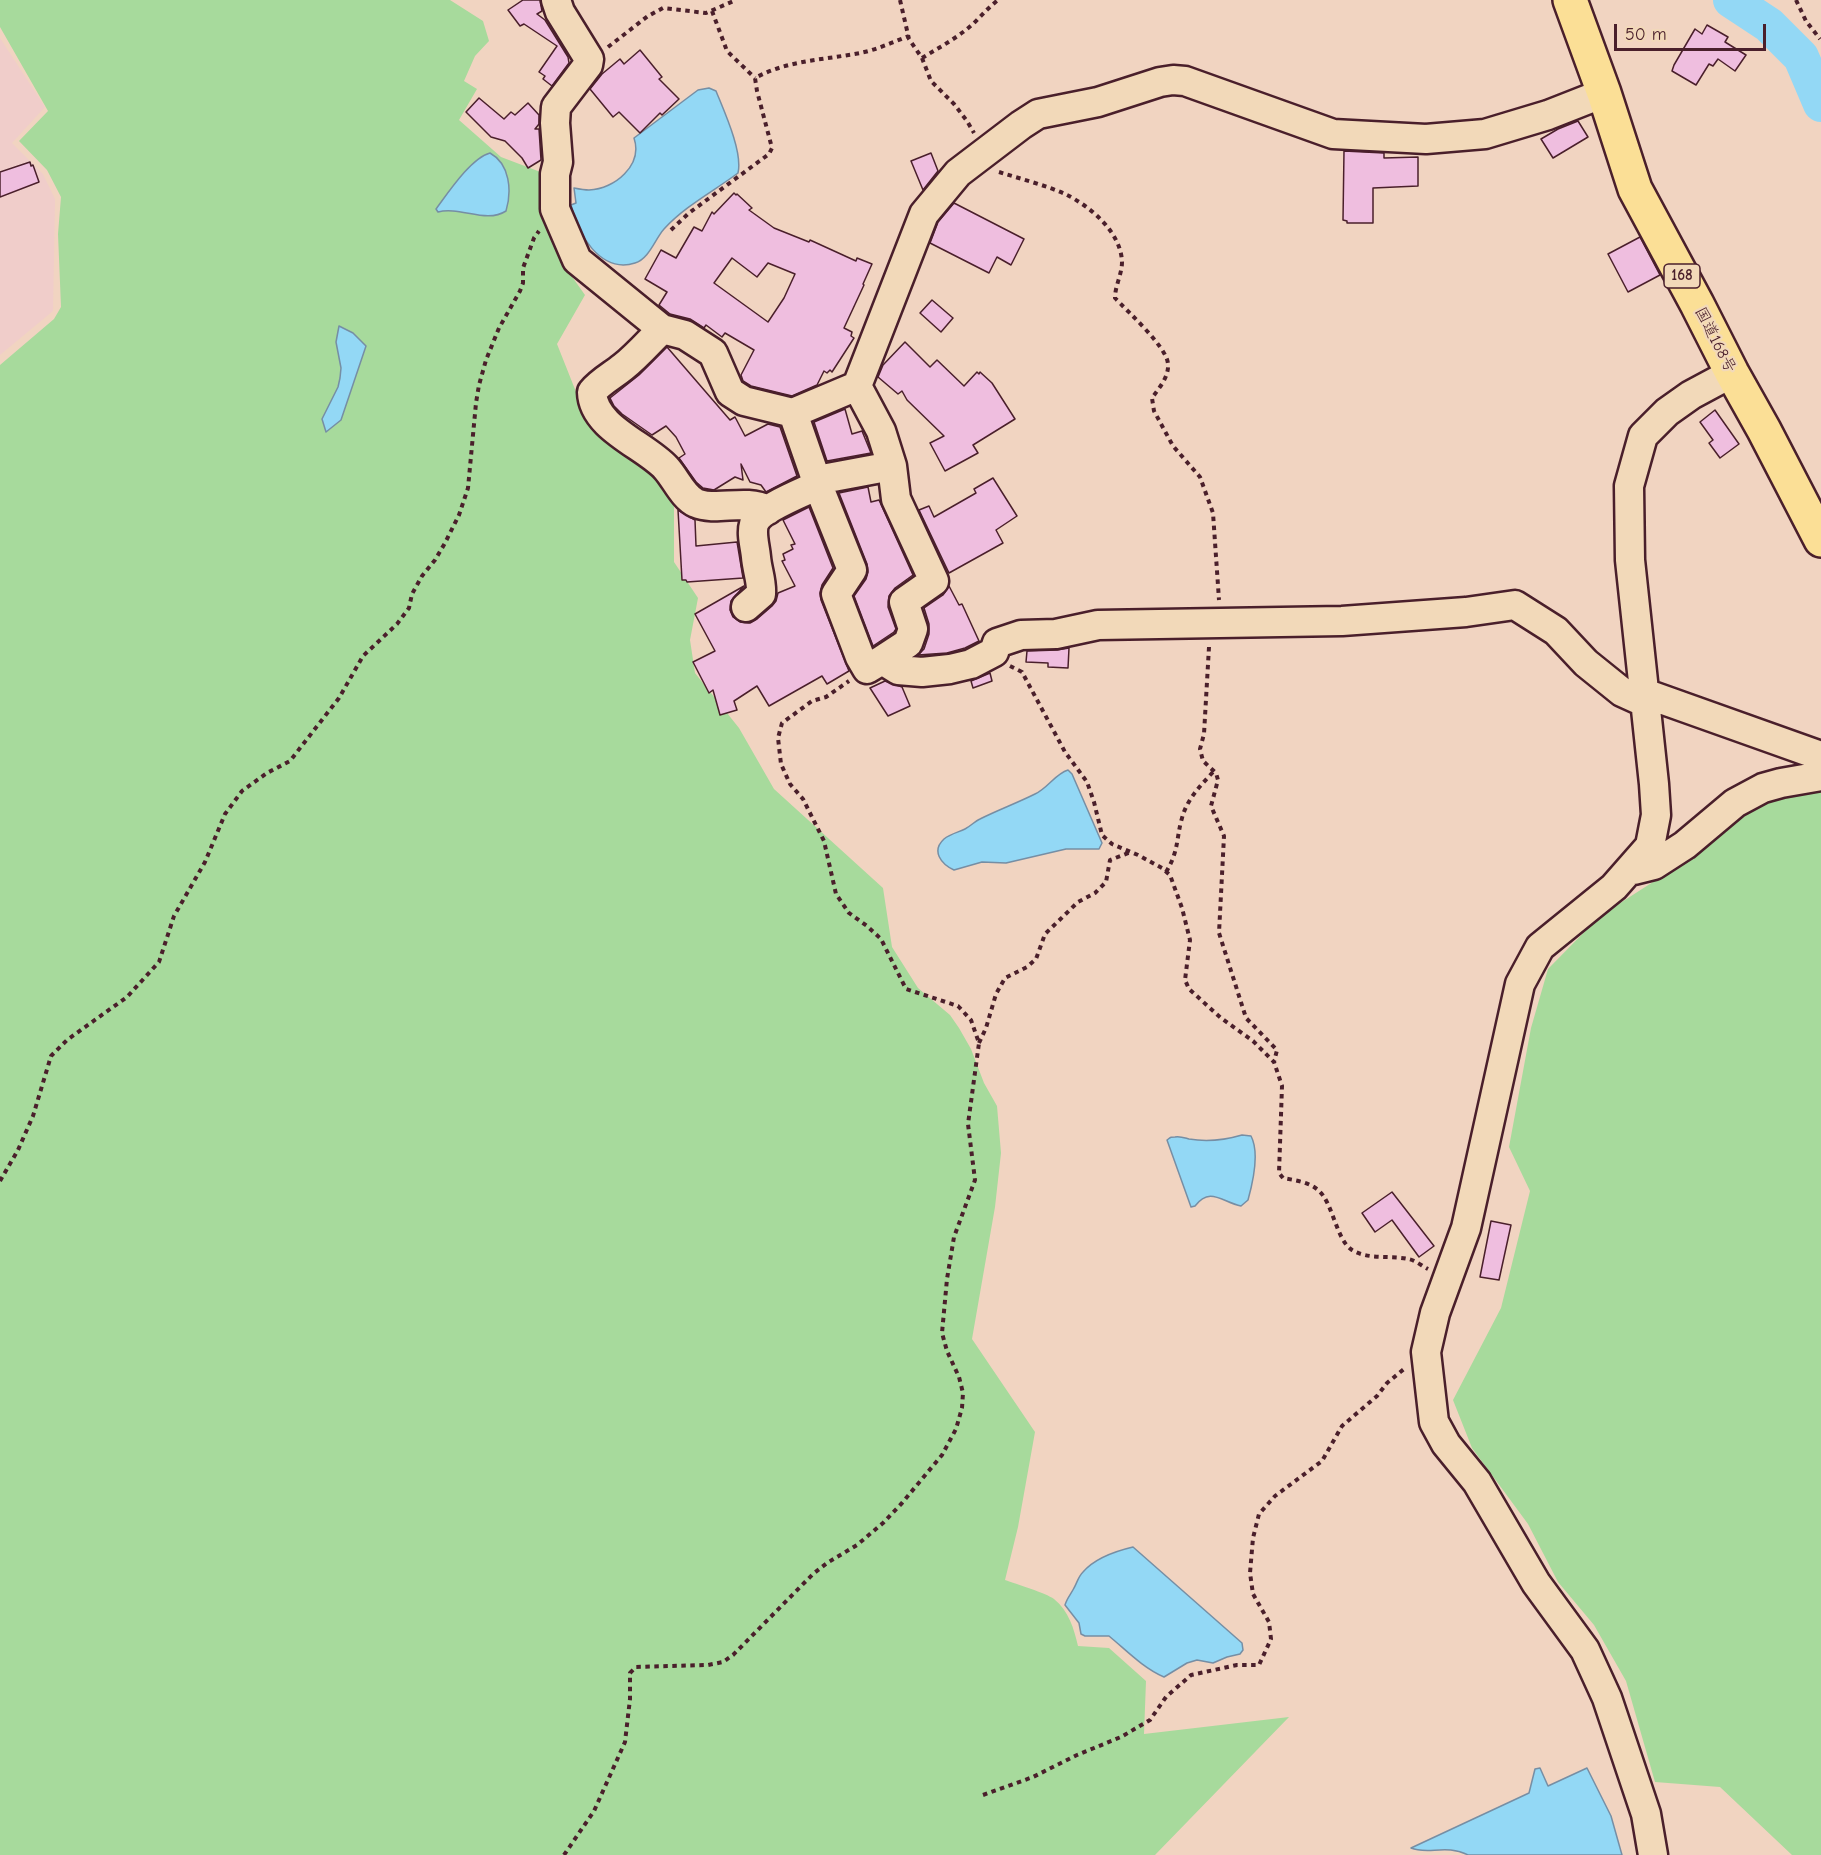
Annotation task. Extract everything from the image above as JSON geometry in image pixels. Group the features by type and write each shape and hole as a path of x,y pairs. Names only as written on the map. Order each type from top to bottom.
{"highway":[{"name":"国道168号","path":"1570,0 1604,93 1635,189 1821,540"}],"street":[{"path":"556,0 560,12 589,59 588,65 556,107 555,123 558,162 555,174 555,209 577,260 662,328 686,335 713,353 730,392 744,401 793,413 857,386 924,214 958,173 1038,114 1098,102 1132,89 1173,80 1185,81 1333,134 1426,139 1485,134 1548,115 1604,93"},
{"path":"662,328 622,369 600,382 592,392 592,398 598,410 620,435 633,442 666,468 693,502 703,505 751,505 768,510"},
{"path":"1653,1855 1646,1814 1606,1698 1585,1650 1536,1583 1477,1482 1446,1444 1434,1422 1426,1352 1435,1314 1466,1228 1520,984 1540,947 1614,887 1650,846 1656,815 1654,784 1629,560 1629,486 1634,464 1643,436 1667,412 1691,395 1732,373"},
{"path":"857,386 881,431 892,466 896,499 933,580 904,602 914,629 908,644 875,664"},
{"path":"793,413 852,570 836,594 860,657 875,664 898,670 922,672 950,669 971,664 994,652 997,643 1021,635 1056,634 1098,625 1342,621 1466,612 1515,605 1556,631 1586,663 1622,692 1821,756"},
{"path":"746,607 761,594 762,584 757,566 753,526 756,519 818,483 892,466"},
{"path":"1628,871 1654,865 1685,845 1735,803 1763,788 1821,777"}],"path":[{"path":"589,59 663,8 706,13 736,0"},
{"path":"900,0 909,36 922,58 931,81 967,121 976,159 1064,194 1097,216 1110,231 1122,262 1115,298 1159,344 1168,363 1165,380 1152,398 1154,411 1173,446 1200,477 1213,513 1219,611 1209,634 1204,734 1200,749 1203,761 1214,771 1218,780 1211,806 1224,836 1219,933 1246,1018 1277,1050 1274,1062"},
{"path":"922,58 963,32 998,0"},
{"path":"1796,0 1806,21 1820,39"},
{"path":"671,230 689,213 768,154 772,148 755,78 727,51 712,11"},
{"path":"755,78 771,70 792,64 860,53 909,36"},
{"path":"0,1181 18,1150 33,1116 51,1056 67,1040 127,997 159,962 174,916 205,862 225,814 243,791 267,773 290,761 339,698 363,656 397,624 409,608 412,594 422,576 435,560 459,515 468,488 476,403 491,346 520,291 523,283 523,268 534,238 542,227 560,220"},
{"path":"875,664 826,697 812,701 782,723 778,738 781,764 790,784 803,799 824,841 836,894 849,913 881,939 906,989 958,1006 971,1020 979,1043"},
{"path":"971,664 1005,664 1022,672 1065,752 1087,782 1102,835 1112,844 1162,868 1170,876 1182,908 1190,940 1185,980 1189,989 1253,1041 1274,1062 1282,1086 1279,1173 1283,1178 1304,1183 1318,1190 1325,1199 1343,1239 1352,1250 1373,1256 1410,1259 1447,1280"},
{"path":"1166,872 1174,859 1182,817 1197,788 1214,771"},
{"path":"564,1855 594,1811 625,1742 630,1699 630,1672 636,1667 708,1665 723,1662 733,1655 813,1574 857,1545 883,1523 942,1455 962,1408 963,1393 959,1377 947,1351 942,1333 954,1237 975,1180 968,1124 979,1043 996,994 1005,978 1027,967 1036,959 1045,934 1078,902 1095,893 1107,882 1110,860 1132,852"},
{"path":"983,1795 1033,1777 1120,1737 1150,1720 1166,1697 1191,1675 1238,1665 1259,1665 1271,1639 1269,1622 1253,1594 1250,1573 1253,1538 1259,1514 1275,1496 1322,1461 1342,1426 1377,1396 1386,1383 1426,1352"}],"shaded area":[{"path":"0,38 45,107 12,143 43,174 55,199 53,311 0,355"}],"green space":[{"path":"0,0 450,0 483,21 489,41 475,56 464,81 477,89 459,120 501,157 543,173 545,215 568,271 585,295 557,344 584,412 652,470 674,498 674,562 698,598 690,640 695,673 739,728 774,789 883,888 892,947 918,988 950,1015 959,1028 997,1106 1001,1153 995,1207 972,1339 1035,1432 1018,1527 1005,1580 1054,1599 1067,1615 1078,1646 1109,1648 1146,1681 1144,1734 1289,1717 1155,1855 0,1855 0,365 54,319 61,307 58,234 61,197 47,170 19,141 48,111 0,27"},
{"path":"1821,790 1821,1855 1792,1855 1720,1787 1655,1782 1626,1681 1594,1625 1558,1582 1528,1524 1472,1448 1453,1400 1501,1308 1530,1191 1509,1147 1531,1028 1548,969 1600,916 1681,864 1735,816 1771,799"}],"water":[{"path":"709,88 716,91 732,132 738,154 738,173 672,221 640,261 622,265 611,263 592,249 579,227 571,205 576,203 574,188 599,189 617,180 631,166 636,148 634,138 698,90"},
{"path":"490,153 502,164 508,179 509,195 506,211 490,216 455,211 438,212 436,209 460,177 475,162"},
{"path":"339,326 353,333 366,346 341,420 326,432 322,419 340,378 341,368 336,342"},
{"path":"1068,770 1072,774 1102,843 1099,849 1066,849 1006,863 982,862 954,870 939,857 938,848 946,837 1035,794"},
{"path":"1242,1135 1251,1136 1255,1151 1254,1176 1248,1200 1241,1206 1211,1196 1191,1207 1167,1140 1171,1137 1179,1137 1216,1140"},
{"path":"1133,1547 1242,1643 1243,1650 1240,1654 1213,1663 1197,1660 1187,1663 1164,1677 1142,1664 1109,1636 1081,1634 1079,1623 1065,1605 1080,1576 1100,1559"},
{"path":"1540,1768 1548,1786 1587,1768 1611,1816 1622,1855 1468,1855 1452,1850 1411,1848 1529,1793 1535,1769"}],"building":[{"path":"523,0 540,0 542,11 537,14 545,20 568,57 569,63 552,86 543,79 545,76 539,72 557,46 524,24 520,26 508,10"},
{"path":"1707,25 1728,37 1725,42 1746,55 1735,71 1718,59 1713,66 1709,64 1696,85 1672,71 1695,29 1702,34"},
{"path":"640,50 662,77 659,79 679,99 662,115 660,113 640,133 619,112 613,117 590,89 602,74 620,59 624,64"},
{"path":"479,98 504,119 511,112 515,115 528,103 539,115 539,124 535,129 539,129 541,160 528,168 522,158 505,141 491,137 466,112"},
{"path":"1578,121 1588,137 1553,158 1541,139"},
{"path":"1344,151 1384,153 1384,158 1418,157 1418,186 1373,188 1373,223 1347,223 1343,220"},
{"path":"931,153 938,171 923,190 911,161"},
{"path":"30,162 39,182 0,197 0,172"},
{"path":"734,193 752,208 749,210 774,228 809,242 810,240 856,261 857,258 872,264 844,328 852,332 851,336 854,338 832,372 824,371 817,385 792,396 751,386 743,381 741,375 754,350 725,333 722,337 706,325 704,328 690,319 670,314 659,305 667,292 645,279 661,250 676,258 694,227 702,231 712,212 714,214","holes":["732,258 757,277 768,263 795,274 784,298 768,322 714,283"]},
{"path":"954,203 1024,239 1011,265 997,257 989,273 930,243 938,222"},
{"path":"1640,237 1660,275 1628,292 1608,254"},
{"path":"932,300 953,318 941,332 920,313"},
{"path":"905,342 930,367 937,360 964,386 977,372 979,374 980,372 992,383 1015,419 973,445 978,453 945,471 930,443 944,436 907,400 902,391 898,394 878,377 883,365"},
{"path":"667,347 730,420 735,417 745,436 768,424 780,427 797,476 766,492 761,485 750,482 741,464 743,480 735,477 714,490 703,488 679,458 685,454 676,437 666,426 652,435 622,414 610,398 639,375"},
{"path":"845,409 852,434 862,431 871,453 827,461 814,422"},
{"path":"1715,410 1739,444 1720,458 1709,443 1713,440 1700,422"},
{"path":"993,478 1017,516 996,530 1003,543 949,573 919,510 929,506 934,517 976,493 974,489"},
{"path":"868,487 871,502 879,500 913,575 895,588 889,596 888,607 896,629 873,646 854,596 866,579 867,564 839,493"},
{"path":"809,507 833,568 822,585 821,600 849,671 827,684 822,676 769,706 757,686 734,701 737,710 720,715 713,690 709,693 693,662 715,651 695,614 744,586 731,601 730,610 733,617 740,622 750,623 772,606 778,593 795,586 782,561 785,560 783,554 793,549 791,545 795,544 783,520"},
{"path":"678,510 695,520 696,546 737,542 743,578 687,582 682,580"},
{"path":"949,586 959,605 962,604 979,641 947,653 918,655 924,649 929,634 929,624 924,608 943,595"},
{"path":"1069,648 1068,668 1048,667 1048,663 1026,662 1027,651"},
{"path":"990,673 992,681 973,688 971,681"},
{"path":"885,681 902,687 910,706 888,716 870,688"},
{"path":"1392,1192 1434,1246 1419,1257 1392,1220 1375,1232 1362,1213"},
{"path":"1491,1221 1511,1225 1499,1280 1480,1277"}],"waterway":[{"path":"1731,0 1769,25 1801,57 1821,104"}]}
